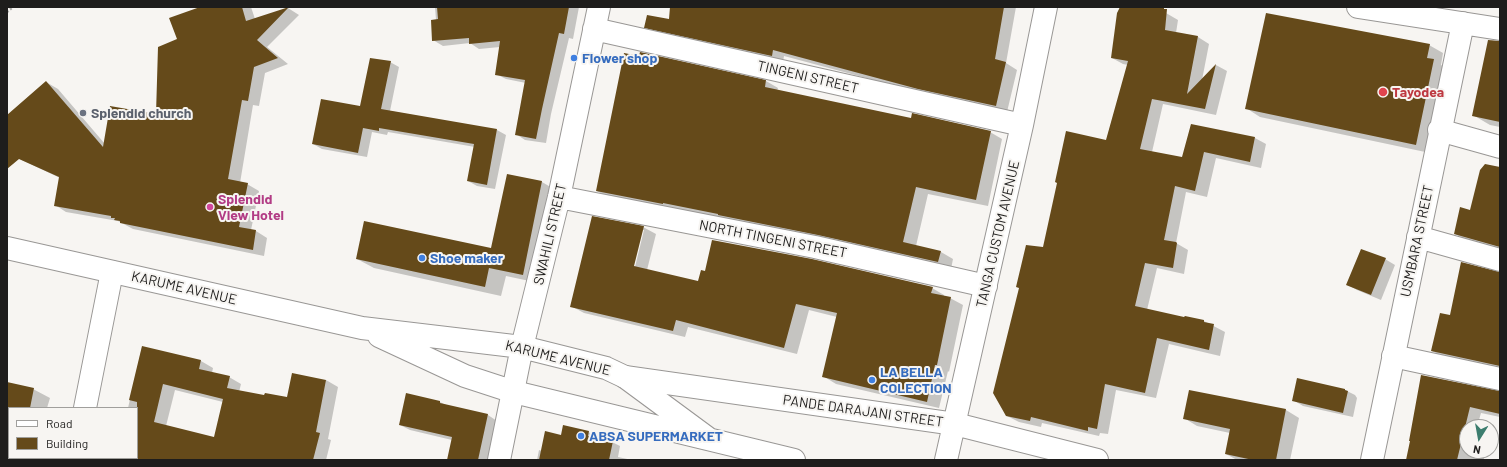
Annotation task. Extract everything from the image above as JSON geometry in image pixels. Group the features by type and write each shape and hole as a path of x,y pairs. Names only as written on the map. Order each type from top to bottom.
{"street":[{"name":"SWAHILI STREET","path":"499,460 514,392 522,346 559,197 599,7"},
{"name":"TANGA CUSTOM AVENUE","path":"946,460 1022,125 1046,7"},
{"path":"1358,7 1500,29"},
{"name":"USMBARA STREET","path":"1372,460 1463,23"},
{"name":"TINGENI STREET","path":"594,29 1022,125"},
{"path":"1440,130 1500,147"},
{"name":"NORTH TINGENI STREET","path":"559,197 815,247 986,286"},
{"path":"1418,237 1500,260"},
{"name":"KARUME AVENUE","path":"7,248 362,328 522,346 606,368 625,377 709,439"},
{"path":"85,407 112,272"},
{"name":"KARUME AVENUE","path":"362,328 465,376 514,392 794,460"},
{"path":"1393,356 1500,379"},
{"name":"PANDE DARAJANI STREET","path":"625,377 955,424 1097,460"}],"path":[{"path":"7,12 13,7"}],"building":[{"path":"200,7 242,7 246,21 289,7 257,40 278,58 254,67 248,101 242,100 228,179 248,183 239,227 256,230 253,250 120,223 120,221 114,220 115,218 111,218 111,216 54,206 59,177 19,159 7,169 7,115 46,81 103,147 110,106 156,114 158,47 177,39 169,18"},
{"path":"437,7 569,7 564,34 559,33 536,139 515,135 525,80 495,75 500,41 469,44 469,38 432,41 431,20 438,19"},
{"path":"670,7 1004,7 995,59 1006,62 996,106 918,89 773,50 772,56 644,28 647,15 669,19"},
{"path":"1120,7 1164,7 1164,9 1167,9 1165,30 1198,36 1187,94 1216,64 1205,109 1152,99 1140,149 1182,157 1191,124 1255,137 1250,162 1204,152 1195,191 1175,186 1164,240 1177,243 1173,268 1145,263 1135,306 1204,320 1204,322 1214,324 1209,350 1157,338 1145,393 1105,384 1097,429 1088,427 1088,431 1031,417 1030,421 1006,416 993,393 1019,288 1016,287 1026,245 1043,247 1057,183 1055,182 1066,131 1106,140 1128,61 1111,58 1117,13"},
{"path":"1266,13 1430,44 1427,58 1434,59 1416,145 1245,109"},
{"path":"1488,40 1500,41 1500,122 1472,116"},
{"path":"640,52 766,80 765,87 911,118 912,113 991,131 976,200 916,187 903,242 941,251 938,262 718,214 596,191 624,53 639,56"},
{"path":"370,58 391,61 381,109 497,129 487,185 467,181 474,144 379,128 379,131 363,128 358,153 312,144 321,99 360,106"},
{"path":"1485,164 1500,167 1500,247 1454,234 1460,207 1470,210 1480,170"},
{"path":"507,174 542,181 523,275 489,268 485,287 356,259 364,221 491,248"},
{"path":"592,216 644,226 634,266 698,281 701,270 705,271 712,240 812,259 933,287 931,293 951,297 937,365 935,365 927,402 822,377 837,313 796,304 784,348 676,320 673,331 570,307"},
{"path":"1361,249 1386,258 1371,295 1346,285"},
{"path":"1461,262 1500,272 1500,366 1431,351 1440,313 1450,315"},
{"path":"142,346 201,360 199,369 230,376 227,388 264,395 265,393 287,397 292,373 326,380 316,432 320,433 313,460 137,460 137,402 129,400","holes":["163,384 223,399 214,437 154,422"]},
{"path":"1421,375 1500,391 1500,414 1470,407 1467,419 1459,419 1459,452 1457,460 1406,460"},
{"path":"1297,378 1348,391 1343,413 1292,401"},
{"path":"7,382 34,388 30,407 7,408"},
{"path":"1189,390 1286,409 1276,460 1253,460 1225,454 1230,429 1183,419"},
{"path":"406,393 440,401 440,403 488,414 478,460 447,460 452,437 399,425"},
{"path":"563,425 589,431 588,436 613,441 609,460 539,460 545,431 561,435"}],"place":[{"name":"Flower shop","path":"574,58"},
{"name":"Tayodea","path":"1383,92"},
{"name":"Splendid church","path":"83,113"},
{"name":"Splendid View Hotel","path":"210,207"},
{"name":"Shoe maker","path":"422,258"},
{"name":"LA BELLA COLECTION","path":"872,380"},
{"name":"ABSA SUPERMARKET","path":"581,436"}]}
